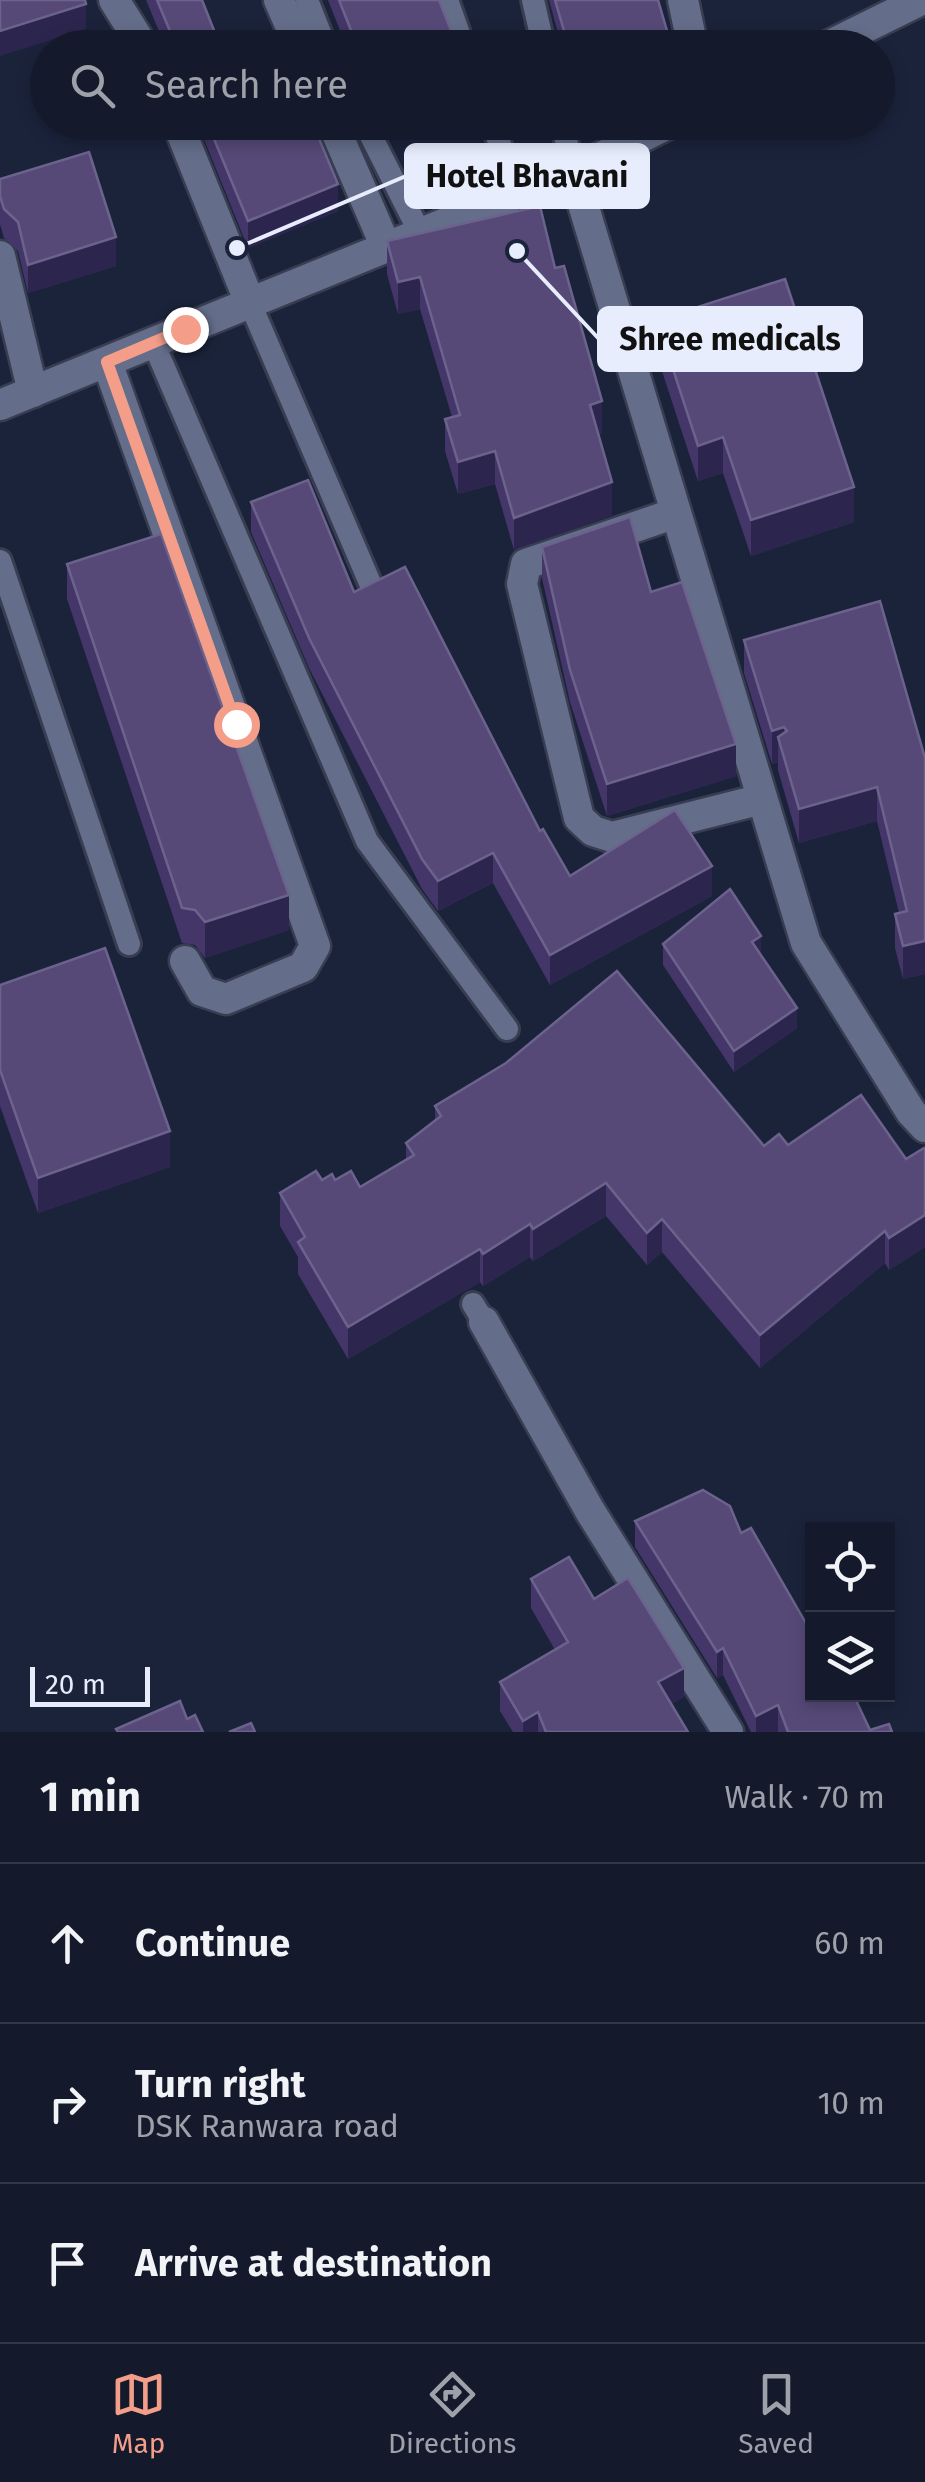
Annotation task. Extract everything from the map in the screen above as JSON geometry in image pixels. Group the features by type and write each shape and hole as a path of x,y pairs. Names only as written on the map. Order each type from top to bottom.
{"street":[{"path":"114,0 133,30"},
{"path":"279,0 292,30"},
{"path":"683,0 689,30"},
{"path":"860,30 921,0"},
{"path":"184,140 250,303"},
{"path":"340,140 386,248"},
{"path":"0,406 573,171 636,140"},
{"path":"573,171 806,943 911,1112 925,1126"},
{"path":"0,256 32,392"},
{"path":"107,362 314,946 302,967 226,999 202,991 185,961"},
{"path":"676,513 526,564 522,584 580,818 593,830 612,837 762,799"},
{"path":"134,553 170,540"},
{"path":"478,1312 590,1511 728,1732"}],"lane":[{"path":"308,0 319,30"},
{"path":"447,0 458,30"},
{"path":"534,0 540,30"},
{"path":"373,140 420,234"},
{"path":"498,140 517,194"},
{"path":"566,140 573,171"},
{"path":"250,303 374,590"},
{"path":"153,342 367,841 506,1029"},
{"path":"0,560 129,944"}],"building":[{"path":"0,0 85,0 86,4 0,31"},
{"path":"157,0 202,0 214,30 170,30"},
{"path":"339,0 439,0 451,30 351,30"},
{"path":"555,0 658,0 667,30 564,30"},
{"path":"214,140 320,140 338,184 248,221"},
{"path":"89,152 116,237 28,265 18,222 4,209 0,179"},
{"path":"540,206 555,268 564,266 602,401 590,405 612,482 514,518 495,451 458,462 445,419 460,415 420,277 398,282 387,241"},
{"path":"785,279 854,487 751,520 723,437 698,446 657,320"},
{"path":"308,480 354,592 405,567 540,831 543,829 570,876 675,810 712,866 550,955 493,853 438,881 422,859 309,638 251,502"},
{"path":"630,517 651,592 682,582 736,744 607,784 570,670 542,547"},
{"path":"161,534 289,895 205,922 195,910 182,908 67,564"},
{"path":"880,601 925,758 925,941 903,946 895,914 907,911 877,787 799,809 778,737 787,731 784,727 772,731 744,640"},
{"path":"730,889 761,936 752,942 797,1008 734,1051 663,944"},
{"path":"105,948 170,1131 38,1178 0,1070 0,985"},
{"path":"617,971 764,1146 779,1134 788,1145 861,1095 906,1159 924,1148 925,1215 889,1238 885,1231 760,1335 662,1219 647,1233 606,1183 533,1229 530,1224 483,1254 480,1249 348,1327 298,1242 305,1237 280,1193 316,1171 322,1180 332,1174 335,1180 351,1171 360,1187 414,1155 406,1143 441,1116 435,1106 506,1063"},
{"path":"703,1490 730,1506 741,1533 751,1528 805,1622 805,1702 857,1702 870,1730 889,1724 892,1732 788,1732 778,1705 756,1716 723,1648 717,1652 635,1521"},
{"path":"569,1557 594,1599 628,1578 684,1668 658,1682 688,1732 546,1732 538,1712 523,1721 500,1682 568,1642 531,1579"},
{"path":"180,1701 187,1719 195,1715 203,1732 116,1729"},
{"path":"251,1723 255,1732 229,1732"}],"place":[{"name":"Hotel Bhavani","path":"237,248"},
{"name":"Shree medicals","path":"517,251"}],"route":[{"path":"185,329 107,362 236,724"}]}
